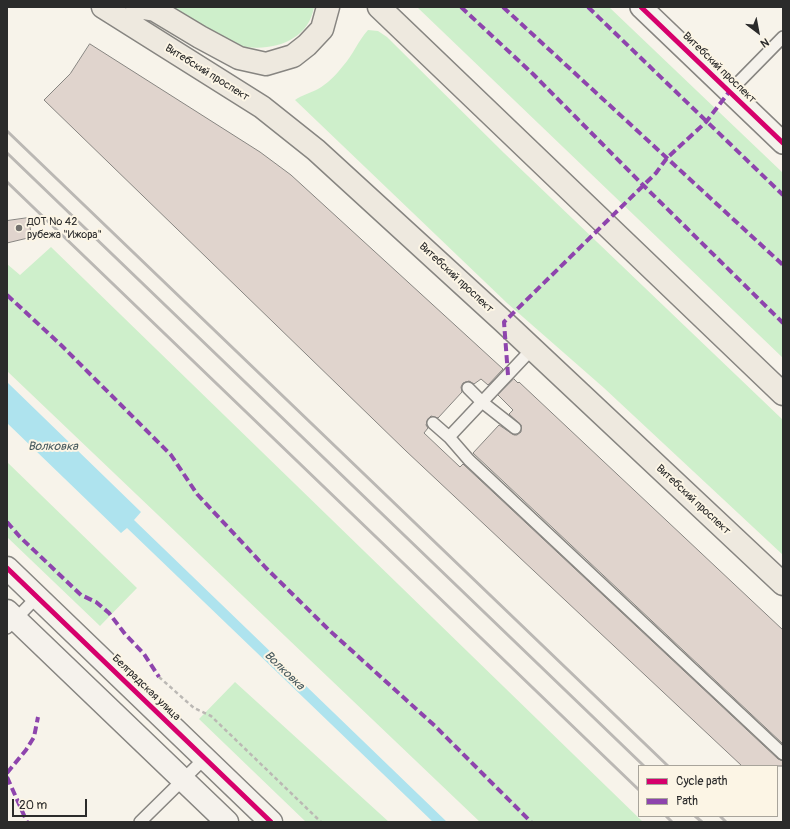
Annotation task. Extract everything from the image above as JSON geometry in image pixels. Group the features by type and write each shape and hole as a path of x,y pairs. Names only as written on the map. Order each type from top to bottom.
{"main road":[{"name":"Витебский проспект","path":"103,7 262,107 316,150 532,349 783,584"},
{"path":"137,7 155,10 239,58 266,64 293,56 307,45 322,29 328,7"},
{"path":"379,7 783,394"}],"street":[{"name":"Витебский проспект","path":"641,7 783,143"},
{"name":"Белградская улица","path":"7,568 271,822"},
{"path":"10,619 227,822"}],"lane":[{"path":"730,92 783,37"},
{"path":"449,437 532,349"},
{"path":"468,388 482,402 515,428"},
{"path":"433,423 449,437 468,460 783,754"},
{"path":"10,619 37,597"},
{"path":"140,822 204,758"}],"path":[{"path":"159,677 194,708 211,716 321,822"}],"green space":[{"path":"162,7 314,7 310,20 303,30 294,38 283,43 258,48 245,47 230,43"},
{"path":"417,7 609,7 783,173 783,358"},
{"path":"368,30 378,31 387,37 504,153 783,420 783,555 604,388 507,303 295,100 325,85 347,62"},
{"path":"51,247 643,822 480,822 7,371 7,264 20,275"},
{"path":"7,462 137,588 100,626 7,537"},
{"path":"235,682 389,822 306,822 199,719"}],"water":[{"name":"Волковка","path":"7,382 141,512 134,520 447,822 433,822 127,528 121,533 7,423"}],"building":[{"path":"90,44 260,152 291,175 503,369 488,385 481,379 474,384 469,381 463,383 461,387 462,392 438,418 431,416 428,419 426,425 428,428 424,433 460,467 463,464 778,759 783,761 783,766 741,765 406,451 44,100 70,74"},
{"name":"ДОТ № 42 рубежа \"Ижора\"","path":"28,218 32,237 7,243 7,221"},
{"path":"514,379 518,383 519,382 783,630 783,744 473,453 499,425 514,435 521,432 521,425 509,414 513,410 498,395"}],"railway":[{"path":"7,131 667,765"},
{"path":"7,153 643,765"},
{"path":"7,182 638,789"},
{"path":"667,817 672,822"},
{"path":"696,817 702,822"},
{"path":"721,817 726,822"}],"marked path":[{"path":"461,7 533,74 783,323"},
{"path":"503,7 783,265"},
{"path":"588,7 783,195"},
{"path":"508,375 504,322 656,173 667,158 706,122 729,92"},
{"path":"7,295 61,345 171,455 197,494 266,568 329,630 435,726 531,822"},
{"path":"7,522 20,537 81,595 96,602 109,613 125,634 144,654 159,677"},
{"path":"7,773 26,750 34,737 38,717"},
{"path":"7,777 27,822"}],"cycle path":[{"path":"641,7 783,143"},
{"path":"7,568 271,822"}],"place":[{"name":"ДОТ № 42 рубежа \"Ижора\"","path":"19,228"}]}
